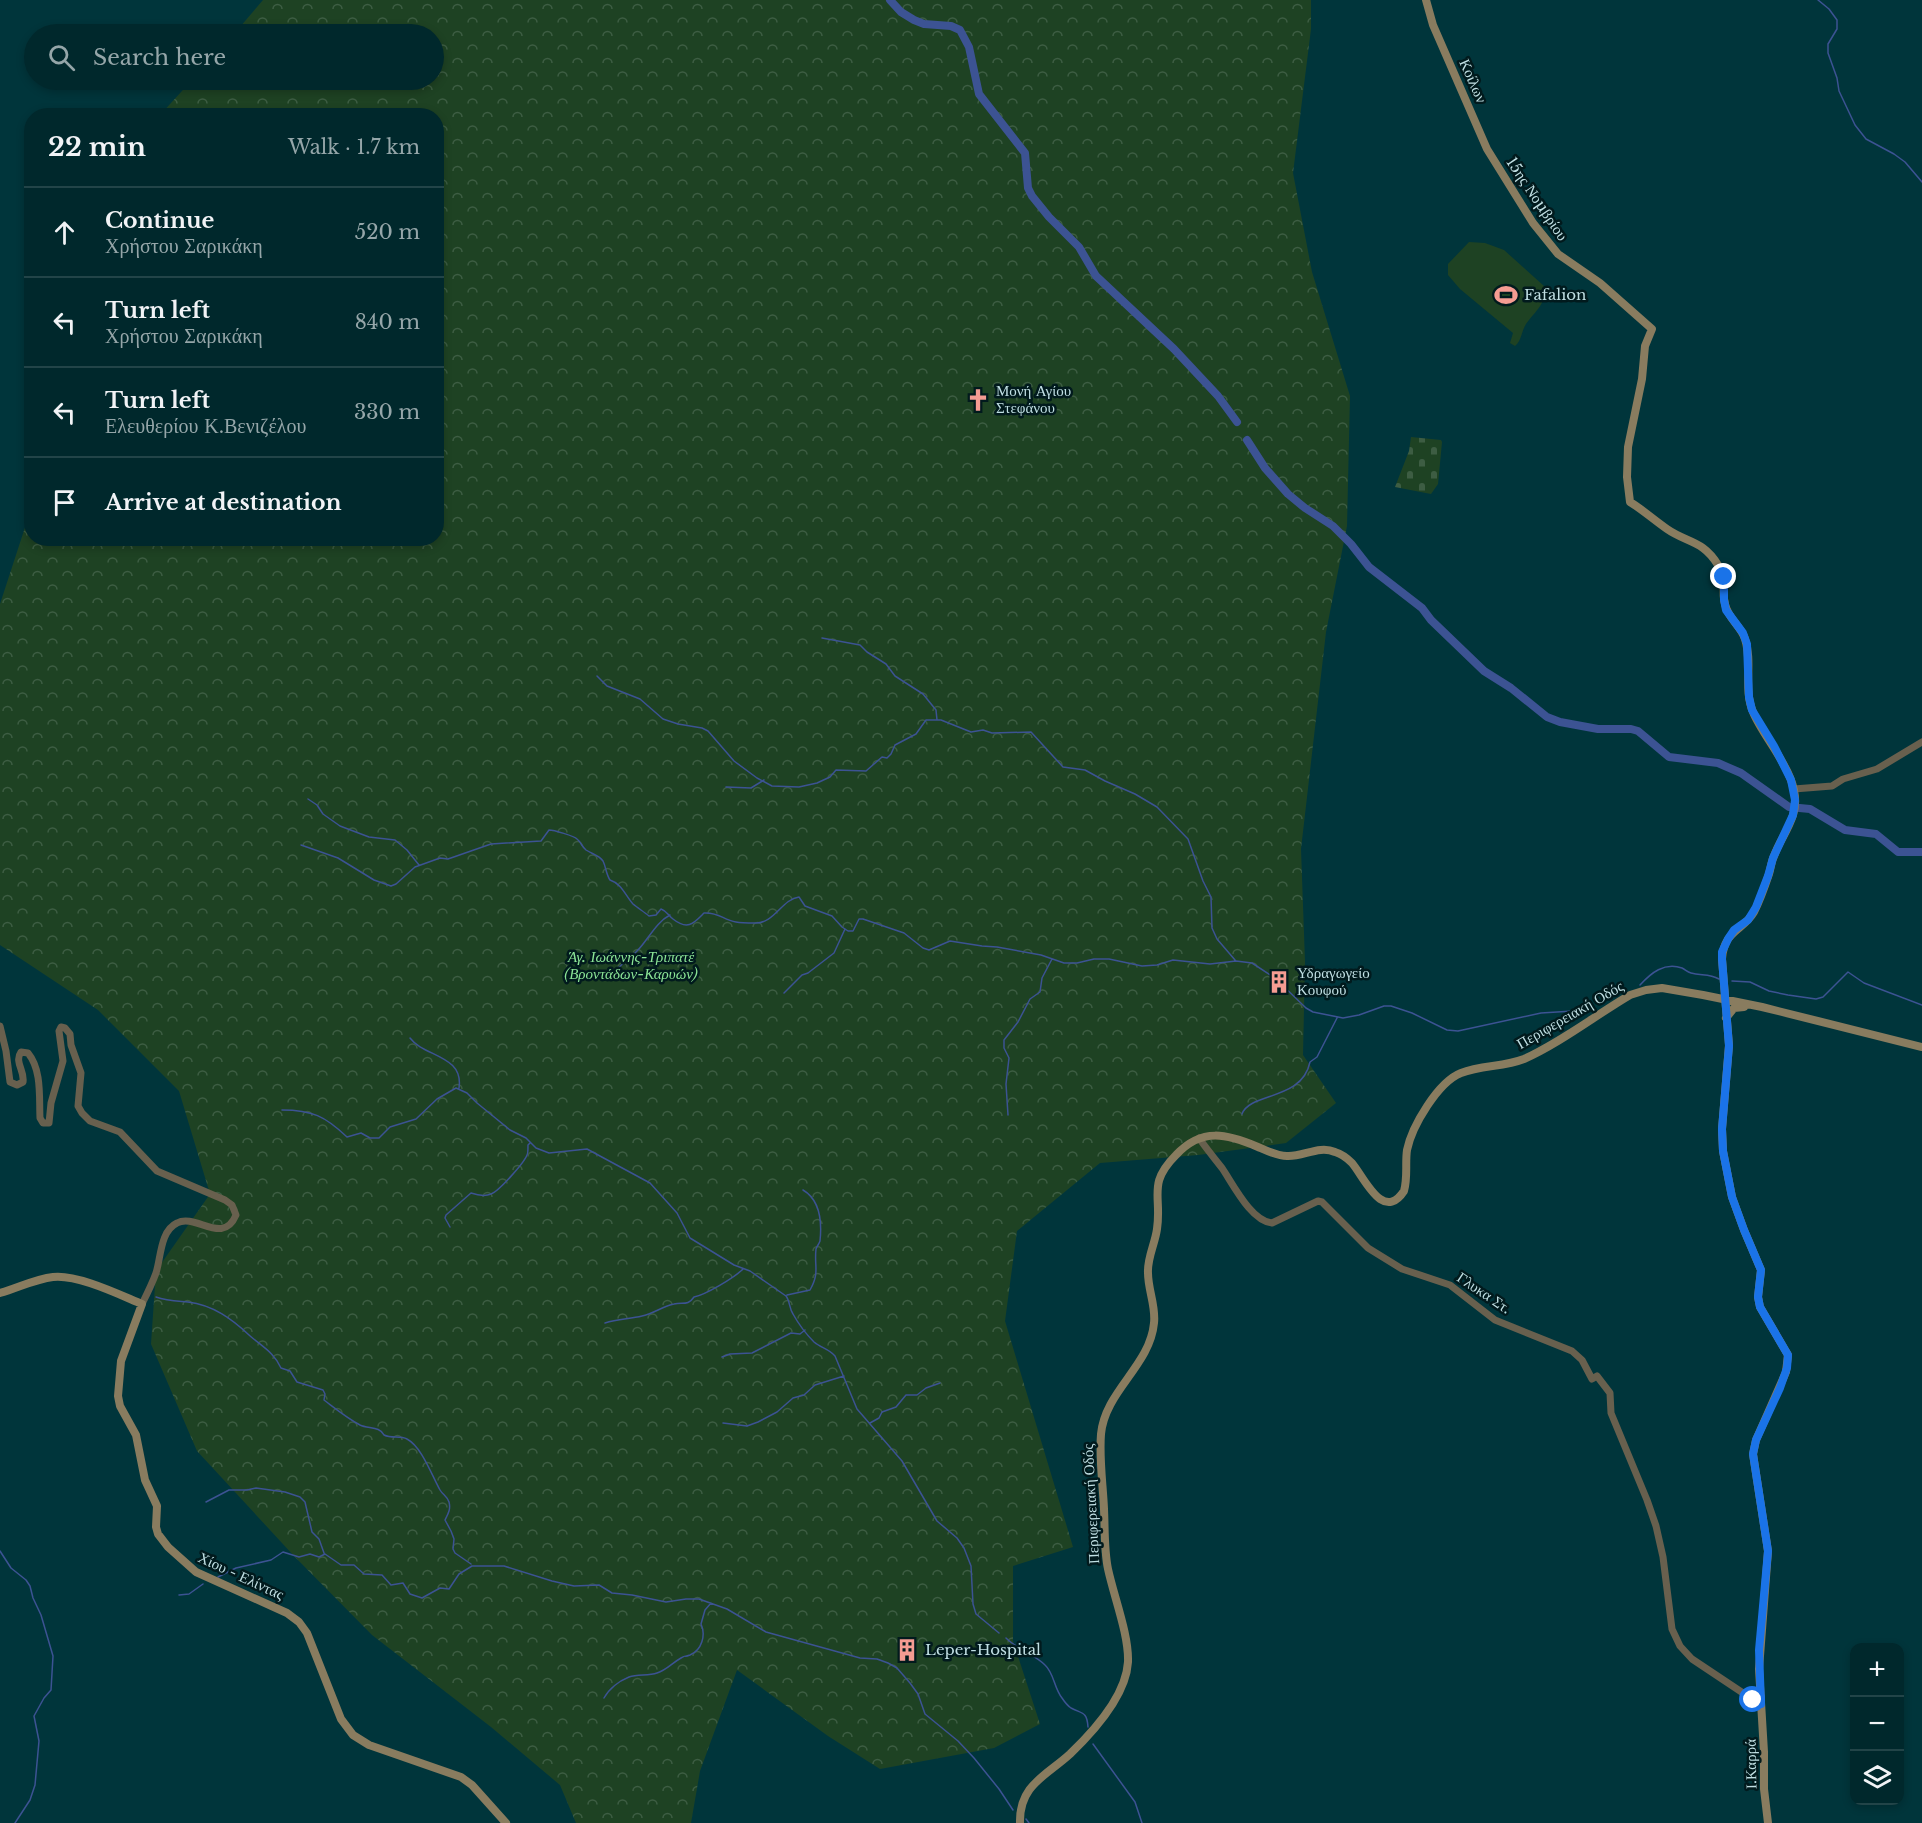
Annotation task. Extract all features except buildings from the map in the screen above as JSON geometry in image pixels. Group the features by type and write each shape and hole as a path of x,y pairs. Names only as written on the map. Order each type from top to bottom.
{"main road":[{"name":"Κοίλων","path":"1426,0 1433,24 1487,149"},
{"name":"15ης Νομβρίου","path":"1487,149 1533,223 1552,248 1599,283 1652,329 1645,346 1642,379 1628,447 1630,502 1650,514 1668,529 1700,545 1721,570 1725,585 1726,610 1743,633 1747,644 1749,697 1752,710 1774,746 1794,789"},
{"name":"Ι.Καρρά","path":"1768,1823 1764,1789 1759,1650 1768,1551 1753,1454 1756,1440 1780,1388 1787,1368 1788,1355 1760,1307 1758,1297 1761,1270 1736,1209 1725,1163 1722,1129 1729,1046 1722,952 1734,930 1754,912 1794,808 1794,789"},
{"path":"1702,995 1713,995 1719,991 1723,983"},
{"name":"Περιφερειακή Οδός","path":"1020,1823 1020,1809 1028,1790 1084,1739 1114,1702 1126,1678 1127,1650 1107,1558 1101,1433 1108,1406 1141,1358 1153,1332 1154,1313 1148,1269 1158,1226 1156,1192 1162,1171 1175,1155 1198,1138 1209,1135 1226,1136 1287,1156 1322,1149 1332,1150 1351,1162 1375,1196 1387,1202 1394,1201 1404,1191 1407,1152 1415,1128 1436,1094 1452,1077 1468,1071 1526,1058 1638,991 1662,988 1725,1002 1766,1008 1922,1047"},
{"name":"Περιφερειακή Οδός","path":"1677,991 1702,995 1744,1008 1766,1008"},
{"path":"1726,1018 1734,1008 1744,1008"},
{"path":"0,1293 36,1280 60,1276 88,1283 142,1304"},
{"name":"Χίου - Ελίντας","path":"142,1304 121,1361 118,1396 120,1406 136,1435 145,1480 157,1506 156,1530 160,1538 173,1553 196,1572 267,1603 299,1622 307,1633 339,1715 356,1737 369,1745 461,1777 472,1785 506,1823"}],"street":[{"path":"1794,789 1832,786 1877,769 1922,742"},
{"path":"0,1026 12,1084 20,1085 23,1082 24,1075 18,1061 21,1052 28,1053 35,1063 40,1118 43,1123 50,1123 51,1103 63,1061 59,1031 61,1027 70,1034 71,1045 81,1073 78,1106 82,1113 90,1121 120,1132 157,1171 225,1200 234,1208 236,1215 234,1220 231,1224 221,1228 186,1221 172,1226 164,1242 155,1276 142,1304"},
{"name":"Γλυκα Στ.","path":"1198,1138 1238,1193 1264,1221 1269,1223 1277,1221 1322,1202 1368,1248 1402,1269 1450,1286 1495,1320 1578,1355 1610,1393 1611,1413 1656,1526 1663,1557 1672,1629 1676,1637 1692,1659 1761,1704"}],"green space":[{"name":"Άγ. Ιωάννης-Τριπατέ (Βροντάδων-Καρυών)","path":"263,0 1311,0 1311,29 1293,173 1312,272 1350,396 1347,526 1326,632 1301,849 1305,962 1303,1055 1336,1103 1286,1143 1198,1155 1100,1163 1017,1231 1005,1321 1073,1547 1013,1566 1013,1641 1040,1724 994,1748 880,1769 828,1736 737,1670 700,1771 691,1823 576,1823 560,1785 491,1727 372,1635 294,1556 197,1451 151,1344 156,1271 210,1194 179,1091 98,1010 0,945 0,604 24,530 24,546 444,546 444,108 166,108 183,90 444,90 444,24 243,24"},
{"name":"Fafalion","path":"1469,242 1485,243 1504,250 1544,286 1542,303 1526,324 1515,346 1510,343 1513,333 1460,289 1448,275 1448,264"},
{"path":"1411,437 1441,440 1442,442 1438,484 1431,494 1395,487 1409,451"}],"waterway":[{"path":"890,0 901,12 914,20 924,24 951,26 960,30 969,47 979,94 1025,153 1028,188 1032,196 1079,247 1096,276 1174,349 1218,396 1237,422"},
{"path":"1818,0 1837,20 1837,29 1828,44 1828,53 1839,91 1855,125 1866,139 1905,162 1922,182"},
{"path":"1247,440 1265,468 1288,494 1333,526 1369,567 1422,608 1431,620 1484,671 1511,688 1547,717 1560,722 1598,729 1638,731 1669,757 1718,763 1741,773 1789,807 1810,809 1845,830 1876,834 1898,852 1922,852"},
{"path":"822,638 860,645 886,664 895,676 923,694 936,710 937,720"},
{"path":"597,676 607,686 640,699 663,719 708,731 734,761 772,786 799,787 817,783 830,777 836,770 866,771 882,757 887,758 895,745 916,734 926,720 941,720 971,732 983,730 992,733 1031,732 1063,767 1085,770 1135,794 1157,807 1188,839 1211,897 1212,928 1217,939 1235,960"},
{"path":"726,787 751,788 764,780"},
{"path":"308,799 340,826 369,837 395,840 419,865"},
{"path":"301,845 338,858 374,880 391,886 415,867 440,858 448,859 491,844 541,841 549,830 552,830 575,838 586,850 600,857 610,880 618,884 633,904 649,916 656,915 661,909 683,925 694,922 704,913 738,922 762,922 768,920 788,902 799,897 805,906 832,916 848,931 853,931 859,919 863,919 904,933 929,950 950,941 1041,955 1064,963 1094,959 1109,959 1142,966 1157,965 1173,960 1210,964 1236,961 1252,963 1275,978 1306,1008 1313,1012 1343,1018 1391,1006 1412,1013 1447,1030 1458,1031 1541,1013 1589,1010"},
{"path":"581,978 609,977 637,951 660,922 670,915"},
{"path":"784,993 802,975 834,953 845,929"},
{"path":"1008,1115 1006,1084 1009,1058 1004,1048 1004,1040 1018,1022 1030,999 1040,992 1042,978 1052,959"},
{"path":"1640,985 1653,973 1669,966 1719,979"},
{"path":"1732,981 1750,982 1769,991 1816,999 1823,997 1848,972 1864,983 1922,1005"},
{"path":"1242,1114 1255,1102 1287,1090 1305,1075 1310,1062 1317,1057 1337,1018"},
{"path":"410,1038 455,1069 459,1077 459,1088"},
{"path":"282,1110 302,1111 318,1116 347,1137 361,1133 370,1138 379,1138 390,1127 416,1119 437,1099 456,1088 467,1093 510,1130 526,1138 536,1148 549,1153 587,1149 650,1183 677,1213 690,1238 734,1265 750,1271 786,1296 797,1321 814,1342 835,1356 857,1409 902,1461 937,1521 957,1538 964,1548 971,1566 973,1604 976,1614 999,1633"},
{"path":"450,1227 445,1218 446,1215 471,1193 486,1195 500,1188 525,1159 530,1143"},
{"path":"787,1295 810,1290 816,1274 816,1249 820,1241 821,1226 819,1212 809,1194 803,1190"},
{"path":"605,1323 646,1315 677,1303 687,1303 743,1269"},
{"path":"156,1297 206,1306 222,1314 267,1350 281,1368 290,1371 297,1382 323,1390 324,1400 346,1416 360,1425 380,1430 384,1435 404,1438 412,1443 422,1455 440,1490 449,1502 445,1520 454,1539 453,1549 471,1564"},
{"path":"722,1357 730,1354 752,1353 791,1333 800,1334 805,1330"},
{"path":"723,1423 747,1426 758,1422 777,1412 793,1398 804,1395 815,1385 844,1376"},
{"path":"870,1423 879,1418 882,1412 896,1407 906,1395 917,1395 926,1388 940,1383"},
{"path":"206,1502 229,1490 256,1488 285,1492 300,1497 305,1502 312,1532 319,1539 324,1553"},
{"path":"0,1551 11,1568 30,1586 53,1656 51,1690 34,1716 39,1741 35,1785 30,1800 15,1823"},
{"path":"218,1577 236,1568 271,1560 283,1552 299,1557 310,1554 319,1557 325,1554 341,1565 354,1565 364,1574 382,1575 391,1585 403,1583 410,1594 422,1598 440,1588 449,1589 459,1574 472,1566 504,1566 574,1586 599,1585 612,1593 666,1602 699,1599 727,1609 766,1632 860,1658 877,1659 897,1668 918,1694 925,1714 958,1741 974,1758 1013,1810"},
{"path":"179,1595 189,1594 203,1584"},
{"path":"604,1698 611,1688 625,1679 661,1672 684,1656 694,1653 702,1642 701,1624 705,1610 711,1603"},
{"path":"1006,1638 1045,1665 1067,1705 1085,1716 1088,1727"},
{"path":"1093,1744 1135,1802 1142,1823"},
{"path":"1026,1819 1029,1823"}],"place":[{"name":"Fafalion","path":"1506,295"},
{"name":"Μονή Αγίου Στεφάνου","path":"978,400"},
{"name":"Υδραγωγείο Κουφού","path":"1279,982"},
{"name":"Leper-Hospital","path":"907,1650"}],"route":[{"path":"1724,577 1726,610 1731,620 1743,633 1747,644 1749,697 1752,710 1791,780 1795,796 1793,815 1771,862 1754,912 1748,920 1734,930 1722,952 1729,1046 1726,1105 1722,1129 1723,1151 1732,1197 1762,1274 1758,1297 1760,1307 1788,1355 1787,1368 1780,1388 1756,1440 1753,1454 1768,1551 1759,1650 1761,1704 1753,1700"}]}
